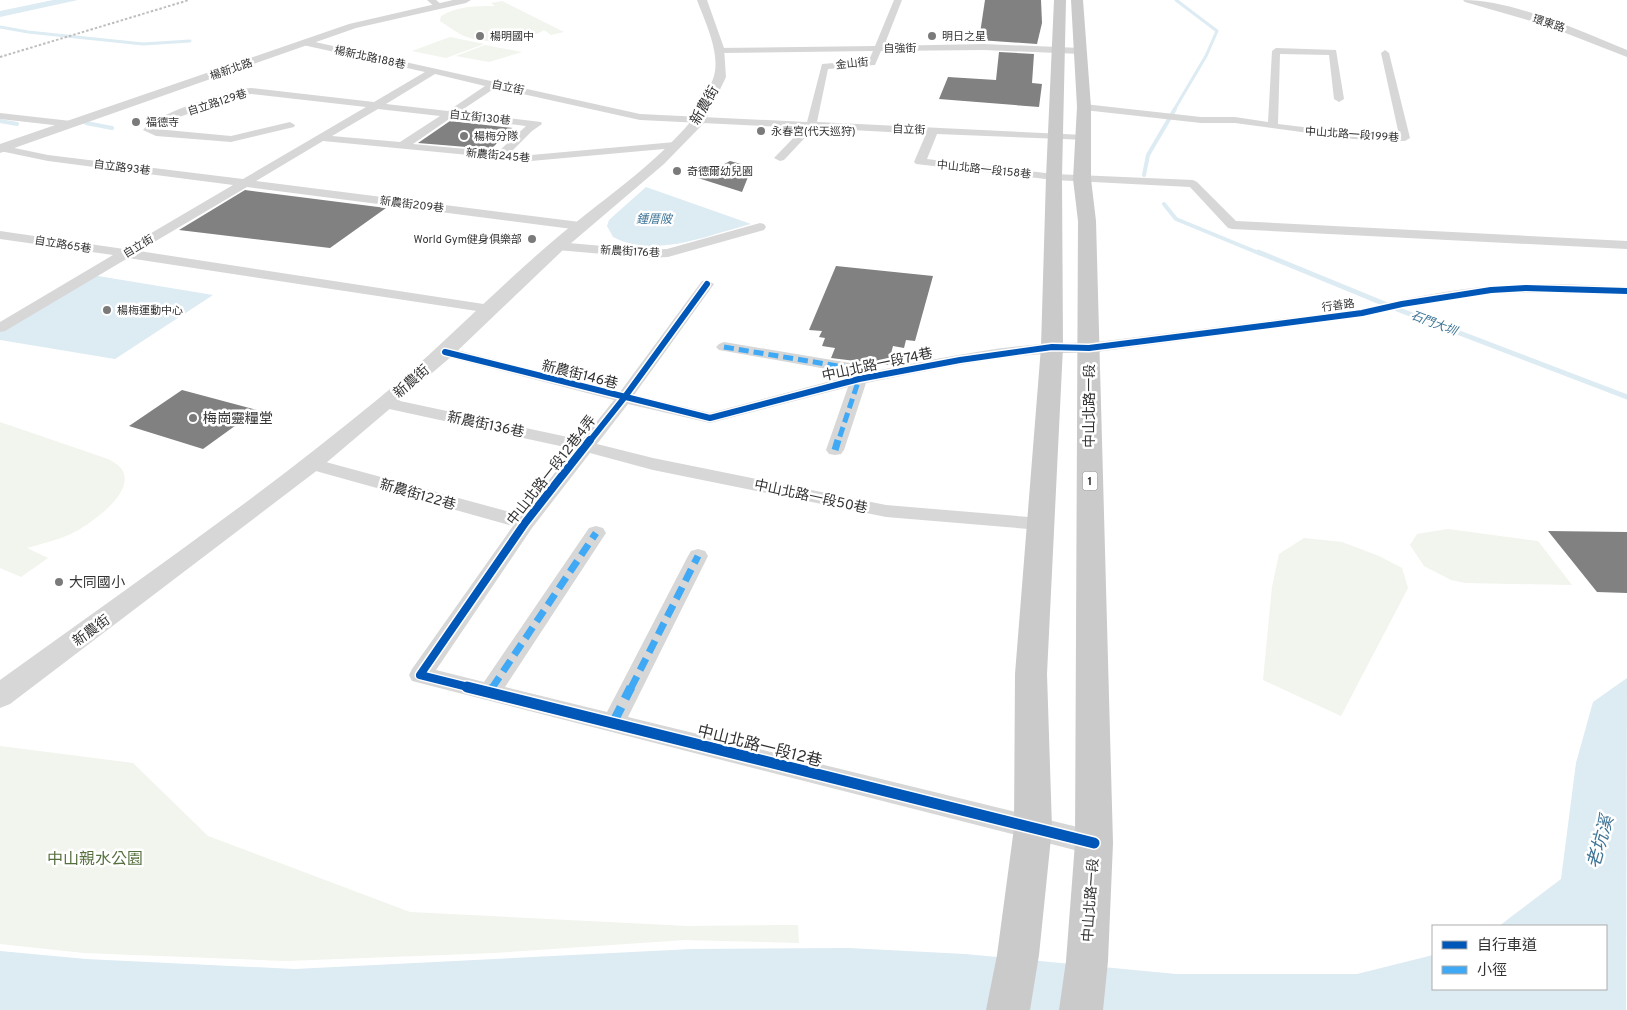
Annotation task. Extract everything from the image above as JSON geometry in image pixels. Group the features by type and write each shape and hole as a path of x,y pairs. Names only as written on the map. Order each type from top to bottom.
{"main road":[{"name":"中山北路一段","path":"1060,0 1084,108 1082,179 1087,221 1094,843 1087,961 1081,1010"},
{"name":"中山北路一段","path":"1008,1010 1018,956 1033,828 1031,674 1052,346 1055,136 1078,0"}],"street":[{"name":"楊新北路","path":"1,149 353,26 435,3 466,0"},
{"name":"新農街","path":"0,696 311,464 445,352 580,226 659,162 699,120 720,77 720,50 702,0"},
{"name":"金山街","path":"825,67 872,63 880,48 898,0"},
{"name":"環東路","path":"1468,0 1539,19 1574,31 1627,54"},
{"name":"楊新北路188巷","path":"306,43 434,71"},
{"name":"自強街","path":"720,50 1014,47 1070,50"},
{"path":"1273,126 1276,51 1332,52 1339,99"},
{"name":"中山北路一段199巷","path":"1084,108 1183,118 1235,120 1353,136 1405,138 1386,53"},
{"path":"780,158 811,125 825,67"},
{"name":"自立街","path":"0,328 434,71 640,116 1084,138"},
{"path":"402,146 494,84"},
{"name":"自立路129巷","path":"231,139 156,133 148,130 166,120 246,92 374,106"},
{"name":"自立街130巷","path":"374,106 537,124 528,129 501,155"},
{"path":"0,116 71,124"},
{"path":"231,139 290,125"},
{"name":"中山北路一段158巷","path":"933,130 920,162 1054,177 1193,184 1232,225 1627,245"},
{"name":"新農街245巷","path":"320,138 548,158 675,145"},
{"name":"自立路93巷","path":"1,149 48,158 244,183"},
{"name":"新農街209巷","path":"244,183 580,226"},
{"name":"新農街176巷","path":"557,246 648,254 668,253 760,227"},
{"name":"自立路65巷","path":"0,234 490,309"},
{"name":"中山北路一段12巷4弄","path":"420,675 524,523 624,398 707,284"},
{"name":"行善路","path":"1052,346 1089,348 1384,309 1402,304 1491,290 1517,288 1627,291"},
{"name":"中山北路一段74巷","path":"710,418 859,378 1052,346"},
{"path":"724,347 856,369 859,378 835,450"},
{"name":"新農街146巷","path":"445,352 710,418"},
{"name":"新農街136巷","path":"386,403 586,446"},
{"name":"中山北路一段50巷","path":"586,446 653,464 886,511 1040,524"},
{"name":"新農街122巷","path":"311,464 524,523"},
{"path":"489,692 596,533"},
{"path":"613,723 698,556"},
{"name":"中山北路一段12巷","path":"420,675 1094,843"}],"green space":[{"path":"502,1 564,32 551,35 544,30 517,40 486,41 464,36 440,21 441,16 460,8 495,6 491,3"},
{"path":"450,37 484,44 446,58 412,51"},
{"path":"485,45 522,52 489,62 456,56"},
{"path":"0,422 108,459 121,468 125,478 122,489 115,500 93,521 71,534 27,548 48,558 21,577 0,568"},
{"path":"1448,529 1538,541 1572,585 1465,583 1451,580 1424,566 1410,545 1417,534"},
{"path":"1304,538 1342,542 1379,556 1402,568 1408,588 1341,716 1263,680 1272,587 1279,554"},
{"name":"中山親水公園","path":"0,746 133,763 208,836 410,912 687,926 798,925 799,943 685,940 494,953 286,961 84,953 0,944"}],"water":[{"path":"53,0 78,0 0,17 0,11"},
{"name":"鍾厝陂","path":"646,187 751,224 699,239 664,245 647,246 629,243 613,237 607,226 609,220"},
{"name":"楊梅運動中心","path":"86,274 213,295 115,359 0,340 0,326"},
{"name":"老坑溪","path":"1627,678 1626,1010 0,1010 0,951 86,959 295,969 692,949 849,948 965,954 1176,974 1357,974 1432,955 1432,990 1607,990 1607,925 1500,925 1561,879 1576,763 1593,702"}],"building":[{"path":"985,0 1041,0 1042,23 1037,44 979,40"},
{"path":"999,52 1034,54 1032,83 1042,84 1039,107 939,99 948,77 996,80"},
{"name":"楊梅分隊","path":"450,121 513,128 491,149 418,143"},
{"path":"730,161 752,167 742,192 698,178"},
{"path":"245,190 386,208 330,248 179,230"},
{"path":"836,266 933,276 915,341 906,340 904,348 893,346 888,365 831,358 835,348 822,346 825,338 819,337 822,331 809,330"},
{"name":"梅崗靈糧堂","path":"182,390 257,410 203,449 129,426"},
{"path":"1548,531 1627,532 1627,593 1597,592"}],"waterway":[{"name":"石門大圳","path":"1174,110 1206,56 1217,31 1176,0"},
{"path":"0,27 28,32 143,44 190,41"},
{"name":"石門大圳","path":"1144,175 1148,155 1175,109"},
{"path":"0,121 17,124"},
{"path":"86,123 112,128"},
{"name":"石門大圳","path":"1164,204 1176,219 1261,254"},
{"name":"石門大圳","path":"1258,252 1402,311 1627,397"}],"railway":[{"path":"0,57 189,0"}],"marked path":[{"path":"724,347 856,369 859,379 835,450"},
{"path":"489,692 596,533"},
{"path":"613,723 698,556"}],"cycle path":[{"path":"707,284 624,398 525,523 420,675 1094,843"},
{"path":"445,352 710,418 859,379 960,360 1052,347 1089,348 1270,325 1362,313 1402,304 1491,290 1526,288 1627,291"}],"place":[{"name":"楊明國中","path":"480,36"},
{"name":"明日之星","path":"932,36"},
{"name":"福德寺","path":"136,122"},
{"name":"永春宮(代天巡狩)","path":"761,131"},
{"name":"楊梅分隊","path":"464,136"},
{"name":"奇德爾幼兒園","path":"677,171"},
{"name":"World Gym健身俱樂部","path":"532,239"},
{"name":"楊梅運動中心","path":"107,310"},
{"name":"梅崗靈糧堂","path":"193,418"},
{"name":"大同國小","path":"59,582"}]}
